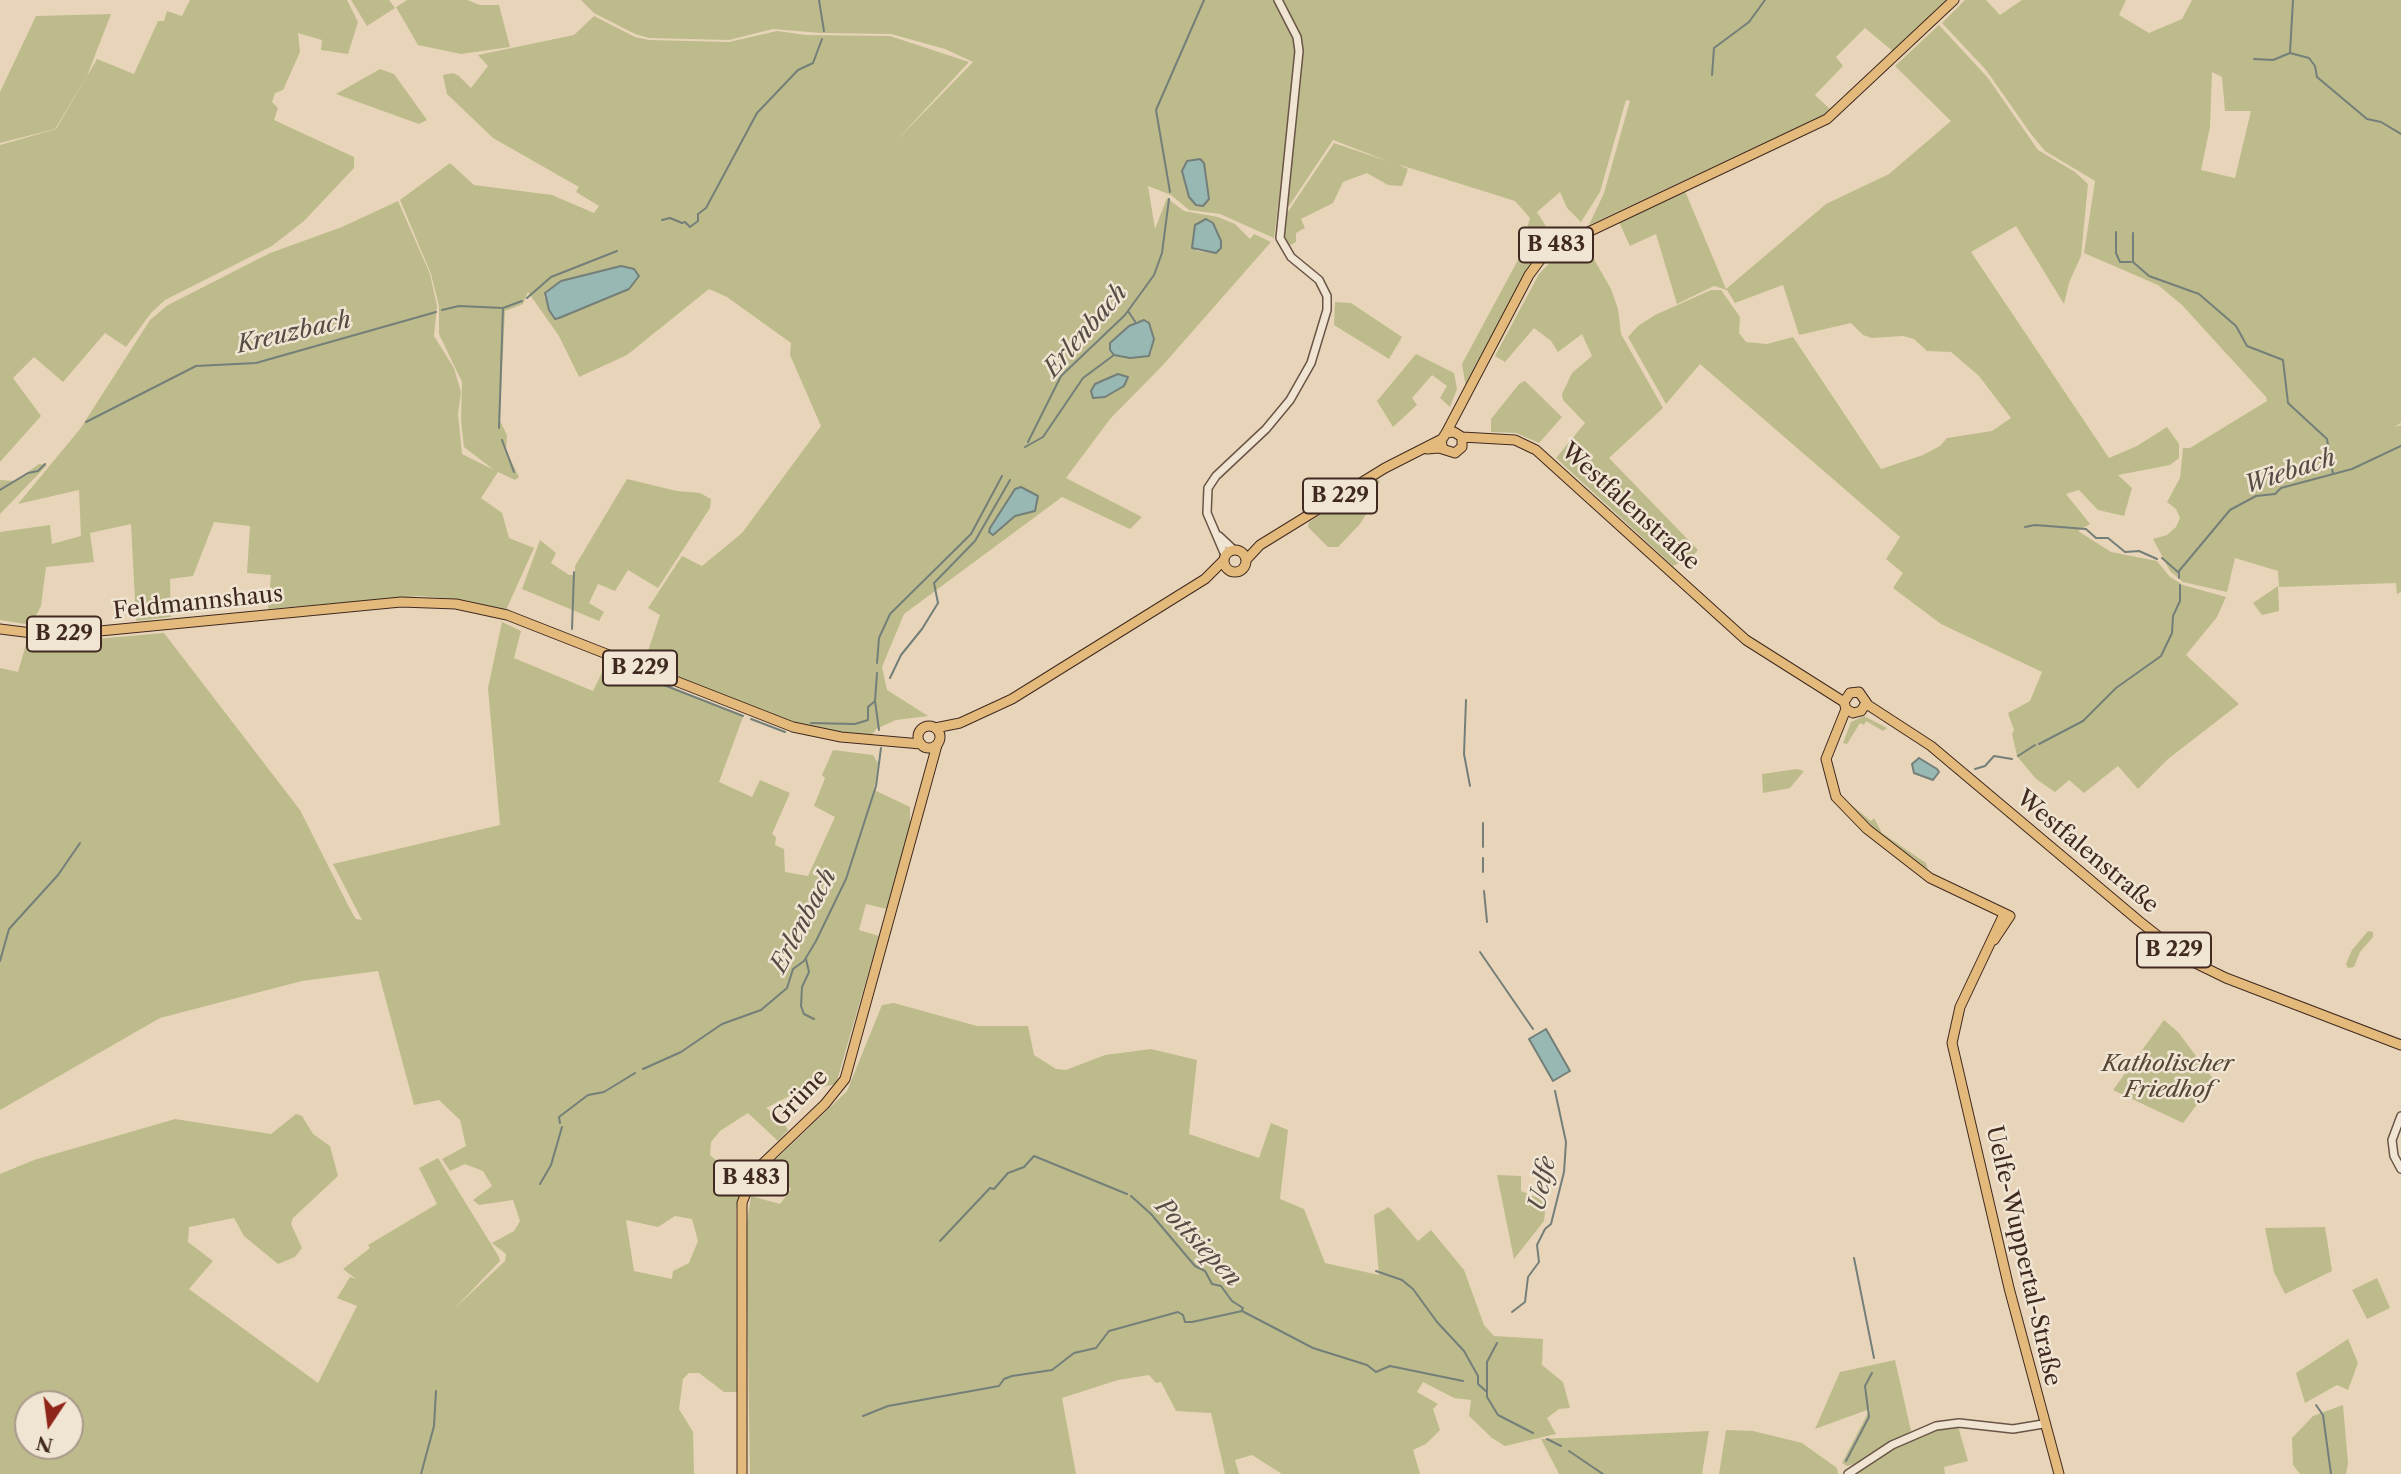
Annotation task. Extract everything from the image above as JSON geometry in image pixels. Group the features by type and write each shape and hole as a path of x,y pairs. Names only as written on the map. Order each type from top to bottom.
{"main road":[{"name":"B 483","path":"1444,436 1457,416 1529,275 1546,253 1834,114 1954,0"},
{"name":"B 483","path":"1457,416 1460,439"},
{"path":"1444,436 1460,439 1452,454 1443,449 1444,436"},
{"name":"B 229","path":"1205,579 1231,554 1260,545 1385,468 1444,436"},
{"name":"Westfalenstraße","path":"1460,439 1515,440 1547,458 1740,631 1846,701"},
{"name":"B 229","path":"1423,449 1443,449"},
{"name":"B 229","path":"1246,560 1260,545"},
{"path":"1231,554 1246,560 1240,570 1229,570 1231,554"},
{"name":"B 229","path":"935,728 960,723 1027,691 1205,579 1229,570"},
{"name":"Feldmannshaus","path":"0,629 38,634 72,634 419,601 483,608 561,636 782,724 841,737 892,739"},
{"path":"1828,769 1838,743 1861,709 1861,694 1846,701 1827,755 1828,769 1836,797 1867,829 1930,877 1986,906 1994,935"},
{"path":"1846,701 1861,709"},
{"name":"Westfalenstraße","path":"1861,709 1931,746 2160,939 2188,959 2226,978 2401,1045"},
{"name":"B 229","path":"938,742 960,723"},
{"path":"919,732 925,727 935,728 938,742 923,746"},
{"name":"B 229","path":"892,739 919,732"},
{"name":"Grüne","path":"919,732 929,774"},
{"name":"B 229","path":"892,739 923,746"},
{"name":"Grüne","path":"743,1474 742,1203 754,1172 825,1104 845,1079 938,742"},
{"name":"Uelfe-Wuppertal-Straße","path":"1986,906 2007,915 1994,935 1964,997 1955,1027 1954,1046 2009,1288 2043,1424 2059,1474"}],"street":[{"path":"1231,554 1217,534 1206,510 1210,483 1285,407 1311,363 1325,321 1327,296 1319,280 1291,257 1281,239 1299,51 1297,37 1278,0"},
{"path":"2401,1116 2393,1131 2392,1148 2401,1170"},
{"path":"1848,1474 1892,1445 1936,1426 1959,1423 2013,1429 2043,1424"}],"green space":[{"path":"190,0 347,0 358,22 348,54 321,50 322,40 298,33 300,52 283,90 275,93 272,102 278,108 274,120 354,157 354,168 304,221 272,246 165,300 151,313 126,347 105,333 63,382 34,357 13,378 41,416 0,462 0,145 56,129 97,59 134,74 158,21 164,21 167,11 182,16"},
{"path":"351,0 389,0 395,8 367,26"},
{"path":"407,0 467,0 480,5 499,5 510,47 461,54 418,45 396,7"},
{"path":"581,0 1275,0 1294,36 1297,51 1274,238 1220,214 1189,210 1171,195 1148,186 1155,229 1167,198 1184,211 1218,217 1235,224 1250,239 1254,234 1271,242 1163,365 1110,419 1066,478 1142,517 1130,529 1062,497 904,614 882,667 887,690 928,716 896,720 876,729 872,735 814,729 775,718 634,662 635,657 645,660 660,615 648,608 682,556 702,566 742,533 821,426 790,355 791,343 727,297 709,289 627,355 579,377 559,336 528,292 523,304 505,311 501,392 500,421 507,435 506,450 519,477 515,480 498,472 481,498 502,513 509,538 534,548 506,610 465,600 419,596 268,609 271,575 247,573 250,526 214,522 193,576 170,579 171,617 136,621 131,524 90,533 94,562 46,567 41,606 31,625 0,620 0,532 50,525 52,544 81,536 79,490 18,504 80,429 150,320 168,305 270,253 342,227 398,201 430,274 437,306 434,336 454,368 461,392 458,414 462,454 494,470 464,447 461,421 462,382 439,334 439,306 431,274 400,200 450,163 474,185 552,195 594,213 599,206 576,192 579,187 493,138 447,94 443,75 453,73 471,88 488,66 478,55 574,35 594,16 635,37 649,40 729,42 777,31 806,35 890,36 969,62 894,143 973,62 945,49 891,34 773,29 729,40 649,38 635,34 594,13","holes":["1200,159 1208,195 1189,197 1184,173 1189,160","1206,219 1213,223 1216,253 1196,251","621,266 629,289 559,318 544,297 561,281","1137,321 1152,329 1152,351 1149,356 1118,357 1121,332","1118,374 1124,386 1105,397 1095,384"]},
{"path":"1281,0 1949,0 1895,53 1865,28 1836,57 1843,66 1815,95 1832,111 1589,225 1604,193 1630,101 1626,100 1600,192 1581,222 1567,208 1560,192 1537,212 1555,241 1531,263 1466,388 1462,364 1519,258 1530,218 1515,201 1397,164 1408,169 1402,186 1388,185 1367,173 1343,182 1333,203 1301,219 1305,228 1296,233 1296,242 1289,246 1285,237 1285,216 1334,143 1390,162 1333,140 1287,209 1302,50"},
{"path":"1965,0 1986,0 2000,15 2022,0 2126,0 2119,15 2149,33 2182,19 2192,0 2401,0 2401,423 2394,427 2401,425 2401,592 2397,594 2396,583 2279,587 2278,571 2235,558 2227,592 2183,582 2170,571 2153,539 2167,535 2176,527 2180,518 2176,509 2167,502 2180,478 2183,448 2190,448 2267,401 2266,397 2182,305 2158,285 2084,253 2095,181 2045,151 1986,70 1942,23","holes":["2212,72 2222,77 2225,111 2251,111 2235,178 2201,170 2210,127"]},
{"path":"111,14 87,76 55,129 0,143 0,92 36,16"},
{"path":"1939,25 1988,78 2038,150 2075,172 2088,184 2081,256 2069,283 2064,304 2016,226 1971,252 2109,458 2137,446 2167,427 2179,444 2179,458 2170,465 2118,475 2132,488 2124,516 2098,510 2079,490 2066,494 2090,524 2078,531 2111,552 2157,561 2170,577 2183,585 2226,597 2217,617 2186,655 2239,704 2168,759 2138,789 2118,766 2084,793 2069,780 2055,792 2036,779 2017,756 2012,734 2014,730 2008,713 2030,701 2042,672 1941,624 1893,588 1903,573 1886,559 1900,537 1700,364 1666,404 1628,337 1638,326 1655,315 1711,290 1721,290 1740,317 1739,333 1746,342 1767,344 1793,337 1881,469 1923,455 1940,446 1947,438 1992,431 2011,418 1979,376 1951,352 1927,351 1914,339 1903,336 1872,338 1863,335 1851,323 1799,335 1783,285 1735,303 1727,290 1714,286 1677,304 1656,234 1630,246 1619,222 1685,191 1726,289 1826,204 1889,174 1951,121 1895,66"},
{"path":"380,69 394,74 427,120 419,124 336,94"},
{"path":"1582,238 1611,289 1618,309 1621,334 1663,408 1609,458 1698,550 1693,556 1673,566 1556,458 1585,423 1563,400 1562,394 1572,373 1592,356 1582,334 1558,352 1551,341 1534,328 1505,362 1495,356 1539,274 1560,252"},
{"path":"1335,302 1351,303 1402,337 1389,359 1334,325"},
{"path":"1416,354 1454,373 1457,389 1450,407 1440,398 1447,386 1432,375 1412,398 1417,405 1393,427 1377,401"},
{"path":"1525,381 1562,417 1539,443 1516,433 1491,432 1491,419 1519,384"},
{"path":"39,464 47,465 0,514 0,480 15,481"},
{"path":"627,479 677,491 700,493 711,499 710,508 658,588 628,570 615,591 598,584 589,603 604,612 599,621 522,589 540,540 556,553 551,563 569,575 575,575 575,566"},
{"path":"1378,479 1380,482 1371,493 1375,500 1360,524 1338,547 1328,547 1308,527 1309,522"},
{"path":"2278,586 2279,611 2262,615 2253,603"},
{"path":"502,622 521,631 514,658 593,691 606,664 631,671 743,717 719,782 752,797 760,780 790,793 772,834 776,837 775,845 784,849 785,872 808,876 835,817 814,806 825,778 822,775 833,750 873,755 878,763 874,790 910,807 910,825 887,909 866,904 859,930 879,936 836,1084 795,1093 766,1108 782,1120 788,1130 778,1141 748,1113 720,1131 711,1142 710,1155 743,1183 736,1209 737,1392 724,1392 699,1373 689,1373 683,1379 679,1409 693,1432 694,1474 0,1474 0,1174 34,1160 175,1119 271,1134 296,1114 302,1116 313,1134 330,1146 338,1176 293,1218 291,1224 302,1248 295,1257 278,1264 244,1236 234,1218 189,1227 188,1242 213,1261 189,1289 318,1383 357,1306 337,1298 350,1277 356,1279 343,1269 370,1248 368,1245 437,1204 419,1168 438,1158 499,1257 500,1261 455,1308 505,1261 506,1254 492,1243 514,1231 520,1221 513,1200 479,1205 473,1200 492,1186 483,1171 465,1164 450,1171 442,1159 466,1146 460,1120 439,1100 414,1105 378,971 302,981 160,1018 0,1110 0,668 18,672 27,641 164,633 300,810 356,919 362,920 333,864 500,825 488,688","holes":["675,1216 692,1219 698,1241 689,1263 673,1271 672,1279 634,1271 626,1220 658,1227"]},
{"path":"1864,716 1887,728 1883,731 1866,721 1864,725 1860,723 1847,744 1843,743 1851,722"},
{"path":"1797,769 1804,771 1790,788 1763,793 1762,774"},
{"path":"1849,803 1871,821 1874,818 1882,833 1926,863 1928,871 1904,856 1847,807"},
{"path":"2368,931 2373,932 2373,937 2360,952 2354,967 2348,968 2346,964 2352,950"},
{"path":"894,1003 977,1026 1028,1026 1034,1055 1056,1069 1066,1070 1105,1055 1151,1049 1197,1060 1189,1134 1259,1158 1271,1123 1288,1130 1280,1199 1304,1209 1325,1263 1379,1275 1374,1215 1389,1207 1418,1241 1431,1230 1464,1270 1484,1325 1494,1336 1543,1339 1542,1365 1563,1382 1570,1408 1559,1409 1547,1418 1556,1434 1505,1446 1492,1438 1469,1416 1471,1400 1454,1398 1423,1382 1417,1392 1438,1404 1433,1409 1440,1430 1426,1444 1413,1450 1420,1474 1282,1474 1252,1455 1235,1460 1239,1474 1225,1474 1211,1413 1176,1411 1161,1382 1156,1383 1149,1375 1118,1380 1062,1398 1076,1474 750,1474 746,1229 751,1196 780,1204 791,1189 768,1167 847,1091 882,1005"},
{"name":"Katholischer Friedhof","path":"2164,1020 2178,1032 2215,1081 2183,1123 2113,1090"},
{"path":"1497,1175 1521,1176 1521,1191 1546,1201 1544,1221 1514,1259"},
{"path":"2325,1227 2332,1271 2285,1294 2274,1272 2265,1228"},
{"path":"2377,1278 2390,1308 2367,1319 2352,1290"},
{"path":"2348,1339 2358,1363 2348,1390 2337,1385 2305,1403 2296,1373"},
{"path":"1895,1360 1911,1431 1859,1463 1847,1466 1842,1463 1870,1409 1815,1429 1840,1372"},
{"path":"2343,1405 2348,1463 2346,1474 2300,1474 2293,1465 2292,1438 2313,1416"},
{"path":"1958,1426 1968,1461 1944,1467 1945,1474 1853,1474 1893,1448 1930,1430"},
{"path":"1726,1430 1753,1431 1802,1443 1837,1468 1838,1474 1719,1474"},
{"path":"1709,1431 1702,1474 1559,1474 1541,1439"}],"water":[{"path":"1200,159 1204,163 1209,199 1203,206 1196,205 1189,197 1182,171 1187,161"},
{"path":"1206,219 1213,223 1221,241 1221,248 1216,253 1192,248 1195,225"},
{"path":"621,266 634,269 639,276 629,289 555,319 549,310 545,293 561,281"},
{"path":"1144,320 1149,323 1154,339 1149,356 1130,358 1114,355 1110,350 1110,343 1129,326"},
{"path":"1118,374 1128,377 1124,386 1105,397 1093,398 1091,391 1095,384"},
{"path":"1021,487 1038,496 1035,511 1015,516 993,535 989,532 990,528 1015,489"},
{"path":"1919,758 1939,772 1933,780 1914,773 1912,764"},
{"path":"1546,1029 1570,1071 1553,1081 1529,1039"}],"waterway":[{"name":"Kreuzbach","path":"819,0 824,31"},
{"name":"Erlenbach","path":"1170,192 1156,110 1204,0"},
{"path":"1712,75 1714,48 1749,22 1765,0"},
{"path":"2293,0 2290,53 2309,58 2315,66 2317,77 2367,119 2381,122 2401,134"},
{"name":"Kreuzbach","path":"662,220 670,218 685,222 690,227 698,221 698,214 706,208 757,113 798,70 813,63 822,39"},
{"path":"2254,59 2273,60 2290,53"},
{"name":"Erlenbach","path":"1028,442 1061,376 1125,315 1154,275 1162,253 1169,199"},
{"path":"2116,232 2116,253 2120,262 2131,262"},
{"path":"2133,233 2133,262 2149,276 2199,294 2236,326 2247,346 2283,360 2288,403 2327,439 2333,474"},
{"name":"Kreuzbach","path":"527,298 551,277 617,251"},
{"name":"Kreuzbach","path":"442,310 459,306 503,308 522,301"},
{"path":"499,428 503,308"},
{"path":"1128,311 1136,323"},
{"name":"Kreuzbach","path":"86,422 196,366 256,363 436,312"},
{"path":"1025,447 1043,437 1083,378 1114,355"},
{"path":"502,440 514,472"},
{"name":"Wiebach","path":"2179,578 2179,571 2230,510 2256,496 2275,494 2281,488 2352,469 2401,446"},
{"name":"Kreuzbach","path":"0,490 28,473 38,471 45,464"},
{"name":"Erlenbach","path":"877,663 879,638 890,614 971,534 1002,476"},
{"path":"890,678 901,655 938,603 934,583 975,541 1010,480"},
{"path":"2025,527 2035,525 2086,529 2096,538 2108,538 2125,552 2139,551 2157,559"},
{"path":"2162,558 2178,572"},
{"path":"572,629 574,572"},
{"name":"Wiebach","path":"2039,744 2083,721 2116,688 2161,656 2172,633 2173,616 2180,601 2180,585"},
{"name":"Erlenbach","path":"877,673 875,701 879,730"},
{"path":"641,676 743,716"},
{"name":"Uelfe","path":"1466,700 1464,754 1470,786"},
{"path":"811,723 855,724 868,720 868,707 875,701"},
{"path":"751,719 785,732"},
{"name":"Wiebach","path":"2018,756 2035,745"},
{"name":"Erlenbach","path":"643,1069 681,1052 722,1024 761,1010 787,988 793,969 804,961 816,941 846,879 876,786 881,748"},
{"name":"Wiebach","path":"1975,769 1985,766 1994,756 2012,759"},
{"name":"Uelfe","path":"1483,823 1483,847"},
{"path":"0,961 9,929 58,875 80,843"},
{"name":"Uelfe","path":"1483,858 1483,872"},
{"name":"Uelfe","path":"1484,891 1487,922"},
{"name":"Uelfe","path":"1480,952 1533,1029"},
{"path":"806,959 809,972 802,987 801,1006 804,1014 814,1019"},
{"name":"Erlenbach","path":"560,1123 559,1117 588,1095 604,1092 635,1073"},
{"name":"Uelfe","path":"1512,1312 1525,1302 1528,1277 1539,1262 1537,1245 1545,1229 1551,1224 1564,1172 1566,1142 1555,1091"},
{"name":"Erlenbach","path":"540,1184 551,1165 562,1127"},
{"name":"Pottsiepen","path":"940,1241 990,1188 994,1189 1008,1173 1024,1167 1034,1156 1127,1194"},
{"name":"Pottsiepen","path":"1131,1196 1151,1214 1195,1266 1205,1271 1212,1284 1221,1286 1242,1310"},
{"path":"1854,1258 1874,1358"},
{"path":"1376,1271 1402,1280 1413,1289 1437,1322 1464,1351 1478,1376 1478,1384 1487,1392"},
{"path":"863,1416 888,1406 999,1386 1004,1379 1012,1376 1052,1370 1074,1353 1096,1348 1109,1331 1178,1312 1183,1315 1185,1322 1192,1322 1242,1311 1313,1348 1367,1365 1376,1372 1390,1366 1463,1381"},
{"name":"Uelfe","path":"1497,1343 1487,1362 1487,1397 1498,1415 1533,1433"},
{"path":"1846,1461 1869,1417 1865,1386 1872,1373"},
{"path":"421,1474 434,1426 436,1391"},
{"path":"2316,1405 2323,1415 2331,1474"},
{"name":"Uelfe","path":"1547,1439 1561,1446"},
{"name":"Uelfe","path":"1569,1451 1603,1474"}]}
